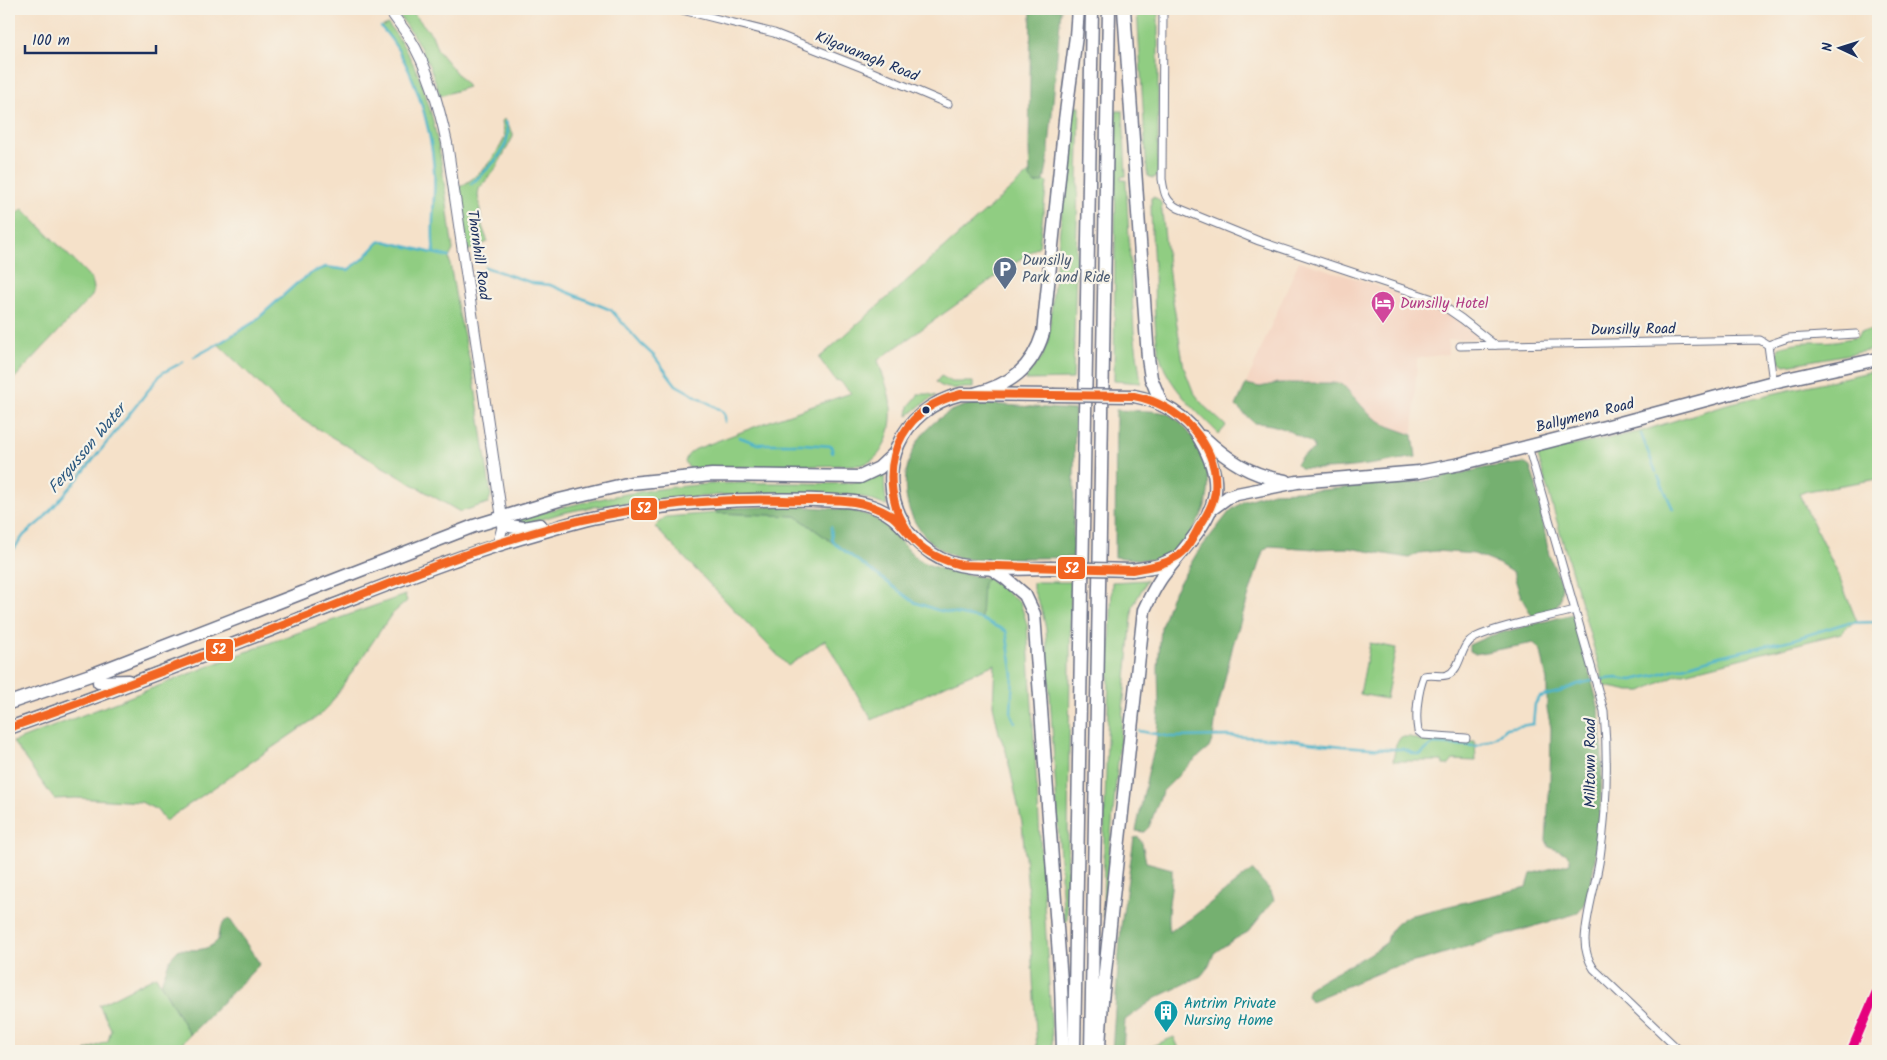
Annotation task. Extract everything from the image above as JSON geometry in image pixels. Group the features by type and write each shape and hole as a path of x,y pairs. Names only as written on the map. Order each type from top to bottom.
{"highway":[{"path":"910,534 896,509 892,492 891,471 894,454 902,434 915,419 929,408 953,396 974,394 1005,383 1022,370 1036,350 1043,333 1078,9"},
{"path":"1074,1051 1092,9"},
{"path":"1091,1051 1109,9"},
{"path":"1124,9 1148,358 1151,378 1162,405"},
{"name":"Ballymena Road","path":"1209,511 1237,494 1297,482 1419,472 1460,464 1773,382 1878,359"},
{"name":"Ballymena Road","path":"974,394 1134,396 1147,398 1175,412 1222,454 1245,468 1263,477 1297,482"},
{"path":"1099,1051 1115,876 1144,610 1155,588 1187,546 1209,511 1215,493 1215,476 1210,457 1195,429"},
{"path":"9,703 97,677 559,500 632,483 712,475 860,477 879,468 894,454"},
{"path":"502,521 523,528 671,505 765,500 838,500 877,508 892,517 923,548 943,560 961,565 1132,570 1158,566 1177,557"},
{"path":"9,728 149,678 434,566 498,544 607,515"},
{"path":"989,567 1025,595 1034,614 1061,982 1063,1051"},
{"path":"97,677 115,682 149,678"},
{"path":"97,677 100,696"}],"street":[{"name":"Thornhill Road","path":"389,9 410,38 425,70 441,116 447,143 502,521"},
{"name":"Kilgavanagh Road","path":"678,9 689,10 774,33 948,104"},
{"path":"1163,9 1162,179 1168,201 1178,208 1259,240 1433,299 1495,345"},
{"path":"1773,382 1768,345 1788,338 1856,334"},
{"name":"Dunsilly Road","path":"1460,346 1760,340 1768,345"},
{"name":"Milltown Road","path":"1528,446 1604,712 1607,740 1607,782 1600,859 1586,932 1587,956 1594,969 1680,1051"},
{"path":"498,544 502,521"},
{"path":"1466,738 1423,734 1418,731 1417,724 1424,676 1431,674 1445,676 1450,674 1456,666 1466,644 1472,639 1490,632 1575,610"}],"shaded area":[{"path":"1299,261 1427,301 1442,309 1477,336 1478,338 1448,340 1448,354 1417,358 1413,435 1388,426 1370,415 1359,401 1338,383 1278,383 1260,387 1246,384"}],"green space":[{"path":"403,9 410,9 432,35 438,51 468,87 440,96 433,74 423,53 397,13"},
{"path":"1031,9 1061,9 1048,160 1044,181 1035,184 1030,178 1029,149"},
{"path":"1137,9 1158,9 1158,170 1156,177 1153,178 1148,176 1147,172"},
{"path":"388,24 405,48 418,75 436,132 453,250 449,258 458,310 474,379 491,495 488,503 460,512 282,408 218,344 254,322 296,284 313,272 326,267 347,270 364,258 379,242 384,241 434,253 434,169 429,132 411,75 392,41 381,27"},
{"path":"1073,106 1080,107 1073,379 1026,380 1042,357 1048,341"},
{"path":"1116,111 1123,111 1126,176 1121,177 1121,180 1126,180 1134,332 1141,383 1114,381"},
{"path":"504,119 513,133 513,137 496,168 479,189 478,195 482,226 488,242 467,251 458,188 480,172 497,153 505,137 502,121"},
{"path":"1030,172 1030,178 1035,184 1047,182 1039,246 878,360 889,396 891,417 886,442 877,456 870,462 860,465 689,468 685,462 689,454 696,449 851,393 840,381 835,380 819,358"},
{"path":"1153,197 1161,203 1170,282 1184,368 1193,391 1204,406 1226,426 1219,434 1189,404 1170,379 1161,359 1155,320 1151,211 1151,198"},
{"path":"23,209 87,274 94,289 92,296 9,384 9,220"},
{"path":"1878,330 1878,349 1785,365 1779,361 1779,347 1800,343 1841,340 1858,337 1861,331"},
{"path":"1878,370 1878,479 1799,494 1837,572 1857,622 1847,627 1841,633 1676,675 1642,691 1629,691 1605,686 1537,453 1639,432 1727,404"},
{"path":"941,376 952,382 973,382 973,388 944,387 936,382"},
{"path":"1278,383 1338,383 1343,385 1370,415 1388,426 1413,435 1416,457 1344,468 1300,468 1296,464 1301,457 1314,450 1313,444 1278,427 1254,423 1236,406 1246,384 1260,387"},
{"path":"919,394 936,396 908,416 909,406"},
{"path":"976,403 1075,410 1073,557 963,559 951,555 928,539 913,518 906,495 906,471 914,448 928,428 949,412"},
{"path":"1116,410 1155,411 1170,415 1179,421 1190,434 1206,465 1208,476 1207,498 1199,520 1182,543 1161,558 1145,560 1115,557"},
{"path":"1524,463 1530,467 1536,485 1549,555 1562,586 1560,600 1556,608 1532,616 1521,597 1513,573 1499,564 1474,554 1436,551 1419,553 1409,558 1349,548 1315,549 1269,546 1263,551 1233,645 1216,716 1213,738 1209,748 1162,792 1149,827 1144,832 1136,831 1156,743 1159,710 1158,668 1161,627 1171,597 1197,553 1230,511 1244,501 1273,492 1323,490 1371,485 1398,485 1489,467"},
{"path":"884,474 887,506 863,497 835,495 721,495 592,507 562,513 526,524 514,520 604,498 673,487 733,483 852,483"},
{"path":"799,506 844,510 870,516 884,524 912,554 924,563 951,571 988,578 983,583 981,619 937,610 914,602 796,516 716,513 714,508"},
{"path":"716,513 796,516 914,602 937,610 988,578 1020,602 1027,624 1053,1051 1037,1051 1028,890 1022,823 1006,751 999,733 993,705 995,664 954,681 872,720 825,640 788,666 655,527 665,517"},
{"path":"1147,580 1133,606 1103,917 1112,582"},
{"path":"1071,582 1067,921 1064,925 1046,629 1042,611 1033,589 1033,583"},
{"path":"405,595 407,601 391,615 329,706 320,715 165,821 157,810 141,802 76,798 54,799 13,742 277,640"},
{"path":"1573,614 1599,710 1602,753 1597,848 1586,899 1578,913 1390,968 1311,1001 1307,995 1309,988 1378,949 1387,942 1394,926 1408,916 1527,887 1531,874 1570,863 1570,858 1565,853 1549,847 1546,840 1551,728 1547,709 1547,681 1541,651 1534,643 1475,654 1469,651 1469,645 1489,636"},
{"path":"1370,643 1396,648 1386,699 1360,694"},
{"path":"1401,737 1410,737 1422,741 1475,741 1476,761 1453,760 1449,765 1443,765 1442,761 1393,761 1396,744"},
{"path":"1138,837 1142,843 1146,862 1172,869 1168,917 1169,932 1190,919 1252,870 1271,891 1274,900 1248,932 1214,953 1209,966 1201,976 1156,998 1125,1020 1123,1051 1112,1051 1121,926 1134,838"},
{"path":"229,918 260,964 190,1035 161,984 170,959 179,949 200,949 214,944 218,940 220,928"},
{"path":"156,976 190,1035 174,1051 85,1051 108,1041 111,1029 99,1005"},
{"path":"1174,1037 1180,1051 1153,1051 1152,1046"}],"waterway":[{"path":"381,27 392,41 411,75 429,132 434,169 434,253"},
{"path":"471,184 485,172 503,149 507,140 506,122"},
{"name":"Fergusson Water","path":"194,357 254,322 296,284 313,272 326,267 348,270 364,258 379,242 384,241 449,257"},
{"name":"Fergusson Water","path":"485,267 533,283 550,285 611,310 654,356 676,385 721,410 725,415 725,422"},
{"name":"Fergusson Water","path":"9,551 14,549 24,535 43,519 81,475 162,373 183,362"},
{"path":"1641,434 1656,472"},
{"name":"Fergusson Water","path":"739,437 758,444 832,446 832,452"},
{"path":"1658,476 1673,509"},
{"name":"Fergusson Water","path":"831,527 832,540 835,544 914,602 937,610 981,619 1006,631 1013,675 1011,714 1015,722"},
{"path":"1139,731 1172,737 1227,736 1284,739 1342,746 1402,749 1415,754 1421,754 1433,744 1477,746 1497,736 1506,728 1533,724 1535,704 1540,697 1578,684 1616,678 1632,680 1720,656 1791,640 1846,623 1875,622 1878,620"}],"transit line":[{"name":"52","path":"9,728 88,700 498,543 534,532 606,515 672,505 716,501 845,501 869,505 887,513 892,516 916,542 926,550 942,559 961,565 1132,570 1154,566 1171,560 1187,548 1211,506 1215,492 1215,474 1211,458 1193,429 1180,417 1150,400 1134,396 961,394 942,400 912,421 895,451 892,487 897,511 910,535"},
{"path":"1851,1051 1878,988"}],"place":[{"name":"Dunsilly Park and Ride","path":"1005,290"},
{"name":"Dunsilly Hotel","path":"1383,324"},
{"name":"Antrim Private Nursing Home","path":"1166,1033"}]}
